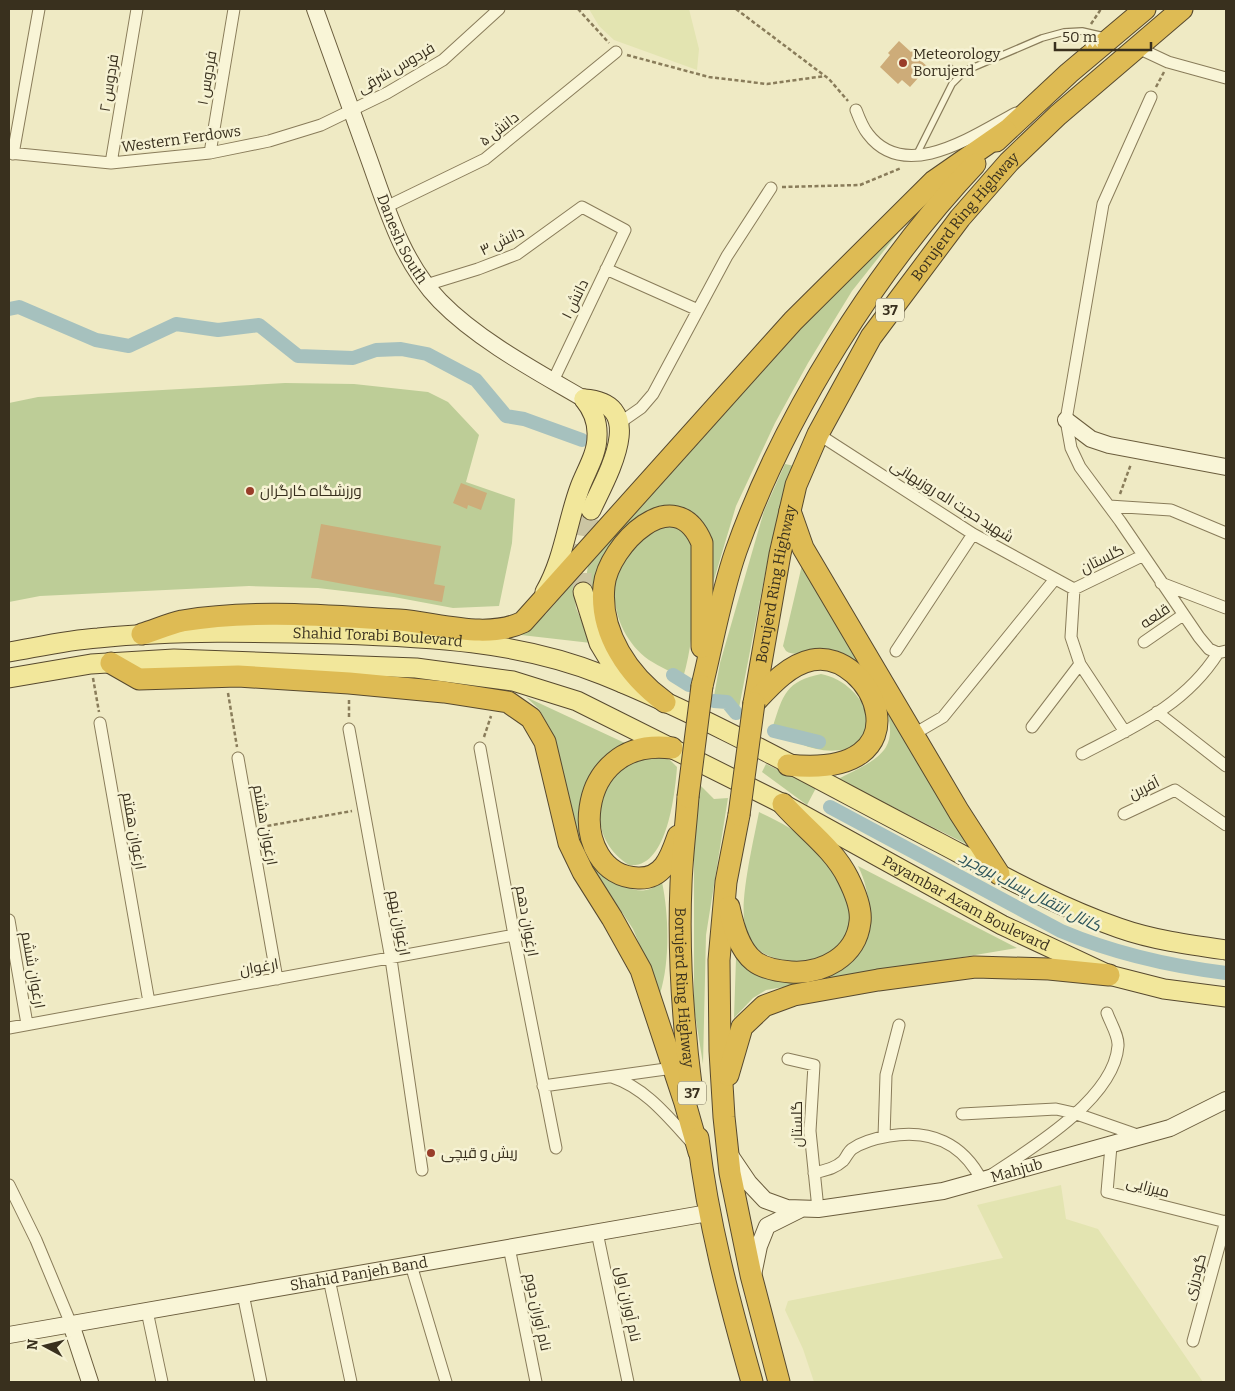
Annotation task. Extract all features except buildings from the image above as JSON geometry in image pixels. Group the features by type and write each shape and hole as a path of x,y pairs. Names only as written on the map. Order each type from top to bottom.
{"highway":[{"name":"Borujerd Ring Highway","path":"702,686 735,552 778,452 807,397 858,314 908,242 958,182 1006,131 1145,9"},
{"name":"Borujerd Ring Highway","path":"754,703 790,510 805,462 818,434 871,337 960,218 1000,172 1036,135 1182,9"},
{"path":"142,634 182,622 261,614 401,620 488,630 518,624 528,618 793,321 934,181 1006,131"},
{"path":"790,510 803,548 999,874"},
{"path":"665,702 646,688 625,662 608,625 604,606 604,586 610,566 630,539 657,516 670,515 681,518 698,534 702,543 702,686"},
{"path":"754,703 791,670 811,660 822,659 842,665 852,672 872,697 878,715 878,727 873,741 862,752 840,764 825,767 788,765"},
{"path":"101,664 139,680 226,676 349,682 496,700 508,702 531,718 545,742 570,843 583,872 612,918 641,970 700,1152"},
{"name":"37","path":"688,797 702,686"},
{"name":"37","path":"754,703 739,815 726,882 719,960 720,1051 727,1151 752,1280 779,1382"},
{"path":"672,748 648,747 633,750 619,757 606,768 598,782 590,812 590,830 600,860 610,870 624,877 640,878 659,873 671,856 688,797"},
{"name":"Borujerd Ring Highway","path":"688,797 681,884 681,959 686,1051 708,1213 728,1303 752,1382"},
{"path":"726,882 728,904 739,940 751,958 762,966 788,972 814,971 842,957 851,946 858,934 861,920 859,908 848,877 832,856 783,804"},
{"path":"724,1117 725,1084 742,1027 764,1006 777,1000 794,995 878,980 975,967 1049,969 1109,975"}],"main road":[{"path":"528,618 554,575 579,488 596,446 597,430 594,413 584,399"},
{"path":"584,399 603,402 612,411 618,424 619,441 616,460 592,510"},
{"path":"583,592 598,643 623,684"},
{"name":"Shahid Torabi Boulevard","path":"9,652 94,638 142,634 256,632 403,636 463,641 517,650 562,661 623,684 665,702 788,765"},
{"name":"Shahid Torabi Boulevard","path":"9,678 101,664 174,659 371,665 475,674 513,681 577,701 720,772"},
{"path":"788,765 999,874 1086,916 1121,929 1156,938 1226,950"},
{"name":"Payambar Azam Boulevard","path":"720,772 783,804 1002,925 1109,975 1164,989 1226,997"}],"street":[{"path":"11,153 39,9"},
{"name":"فردوس ۲","path":"111,163 137,9"},
{"name":"فردوس ۱","path":"210,153 234,9"},
{"name":"Danesh South","path":"315,9 386,207 409,260 426,285 457,316 553,381 584,399"},
{"name":"فردوس شرقی","path":"351,110 387,93 443,60 499,9"},
{"path":"1136,48 1168,62 1226,78"},
{"name":"دانش ۵","path":"386,207 485,159 616,52"},
{"path":"1082,754 1134,728 1187,692 1222,652 1209,649 1183,615 1109,506 1080,468 1071,448 1066,420 1102,204 1151,97"},
{"path":"856,110 868,134 882,147 897,153 917,156 933,154 1038,102"},
{"name":"Western Ferdows","path":"11,153 111,163 210,153 269,140 321,125 351,110"},
{"path":"618,424 641,408 653,394 727,256 771,188"},
{"name":"دانش ۳","path":"426,285 478,269 517,254 582,207"},
{"name":"دانش ۱","path":"553,381 625,230 582,207"},
{"path":"606,269 698,310"},
{"path":"1066,420 1091,439 1136,451 1226,467"},
{"name":"شهید حجت اله روزبهانی","path":"818,434 973,534 1074,589"},
{"path":"1109,506 1171,510 1226,533"},
{"path":"896,651 973,534"},
{"name":"گلستان","path":"1074,589 1142,556"},
{"path":"914,734 942,717 1055,579"},
{"path":"1161,583 1226,608"},
{"path":"1074,589 1071,637 1080,664 1124,732"},
{"name":"قلعه","path":"1144,642 1183,615"},
{"path":"1032,727 1080,664"},
{"path":"1157,712 1226,766"},
{"name":"ارغوان هفتم","path":"100,723 149,1002"},
{"name":"ارغوان نهم","path":"349,729 391,959 422,1170"},
{"name":"ارغوان دهم","path":"480,748 514,935 556,1148"},
{"name":"ارغوان هشتم","path":"238,758 277,979"},
{"name":"آفرین","path":"1124,814 1175,790 1226,825"},
{"name":"ارغوان ششم","path":"9,920 27,1024"},
{"name":"ارغوان","path":"9,1028 514,935"},
{"path":"814,1173 834,1168 852,1149 884,1137 917,1133 936,1138 966,1156 982,1181 1052,1135 1101,1087 1114,1066 1118,1044 1107,1013"},
{"path":"884,1137 886,1075 899,1025"},
{"name":"گلستان","path":"788,1058 814,1065 810,1131 818,1209"},
{"path":"543,1086 673,1068"},
{"path":"608,1076 626,1082 644,1094 700,1152"},
{"name":"Mahjub","path":"799,1210 943,1192 1170,1128 1226,1100"},
{"path":"962,1114 1056,1109 1074,1113 1141,1137"},
{"name":"میرزایی","path":"1111,1146 1108,1192 1226,1222"},
{"path":"727,1151 749,1183 765,1200 773,1204 799,1210"},
{"path":"9,1185 36,1240 70,1324 90,1382"},
{"path":"752,1280 759,1246 767,1226 799,1210"},
{"name":"Shahid Panjeh Band","path":"9,1335 708,1213"},
{"name":"گودرزی","path":"1192,1341 1226,1222"},
{"name":"نام آوران اول","path":"598,1232 628,1382"},
{"name":"نام آوران دوم","path":"509,1247 536,1382"},
{"path":"410,1265 446,1382"},
{"path":"329,1279 351,1382"},
{"path":"243,1294 260,1382"},
{"path":"147,1311 162,1382"}],"lane":[{"path":"917,156 952,84 965,72 1042,38 1064,32 1086,32 1111,38"},
{"path":"950,68 959,77"}],"path":[{"path":"578,9 616,52 709,77 767,84 825,76"},
{"path":"736,9 825,76 856,110"},
{"path":"1086,32 1101,9"},
{"path":"1151,97 1168,62"},
{"path":"771,188 860,184 906,166"},
{"path":"1109,506 1121,493 1136,451"},
{"path":"100,723 101,664"},
{"path":"226,676 238,758"},
{"path":"349,682 349,729"},
{"path":"480,748 496,700"},
{"path":"250,829 363,809"}],"green space":[{"path":"589,9 689,9 699,49 697,70 614,40 599,26"},
{"path":"894,231 898,233 852,291 808,363 775,423 736,506 713,583 708,539 700,518 693,512 683,509 644,514 593,613 586,580 588,565 764,364"},
{"name":"ورزشگاه کارگران","path":"285,383 354,384 428,392 448,402 479,435 466,482 515,499 512,543 499,606 453,608 394,597 318,588 249,586 40,596 9,602 9,403 38,397"},
{"path":"785,464 795,466 771,543 739,708 728,696 714,696 720,663 764,511"},
{"path":"671,522 691,537 693,554 693,626 683,678 649,660 636,648 626,635 619,619 615,602 615,586 619,570 627,555 654,530"},
{"path":"802,565 868,675 850,657 839,652 826,651 797,654 786,651 783,646"},
{"path":"573,583 576,608 591,643 496,632 535,622 546,614"},
{"path":"821,674 841,682 858,697 864,707 867,717 862,739 856,745 847,749 827,750 807,746 789,738 773,726 783,698 793,685 809,677"},
{"path":"868,675 871,678 881,697"},
{"path":"526,697 627,744 620,748 587,843 598,869 624,886 643,890 655,887 662,882 666,909 667,953 666,968 660,994 633,929 582,851 552,732 539,709"},
{"path":"881,697 972,847 838,779 871,762 886,747 890,735 889,722 886,707"},
{"path":"655,754 670,760 677,767 671,811 660,843 652,856 642,863 629,865 619,858 606,840 600,819 600,807 603,796 615,773 630,764"},
{"path":"766,764 816,788 807,805 762,772"},
{"path":"700,785 714,799 728,798 706,935 703,1064 694,1008 694,811"},
{"path":"759,812 788,827 814,846 835,875 841,888 850,914 851,925 848,935 841,944 820,957 808,960 782,960 770,957 760,951 750,940 745,925 744,901"},
{"path":"858,866 1017,948 766,990 753,998 734,1018 736,958 746,967 755,971 815,977 841,970 854,960 862,947 867,932 869,915 868,898"},
{"path":"1061,1185 1066,1219 1098,1229 1203,1382 814,1382 803,1349 785,1310 788,1301 1003,1258 977,1205"}],"waterway":[{"name":"کانال انتقال پساب بروجرد","path":"9,309 19,307 96,340 129,346 176,324 218,330 259,325 298,356 353,358 376,350 401,349 427,354 476,380 506,416 524,419 582,440"},
{"name":"کانال انتقال پساب بروجرد","path":"673,675 689,685"},
{"name":"کانال انتقال پساب بروجرد","path":"714,701 727,702 736,713"},
{"name":"کانال انتقال پساب بروجرد","path":"774,731 819,742"},
{"name":"کانال انتقال پساب بروجرد","path":"830,807 1061,931 1101,946 1142,958 1226,973"}],"tunnel":[{"path":"583,592 583,551 591,510"}],"place":[{"name":"Meteorology Borujerd","path":"903,63"},
{"name":"ورزشگاه کارگران","path":"250,491"},
{"name":"ریش و قیچی","path":"431,1153"}]}
